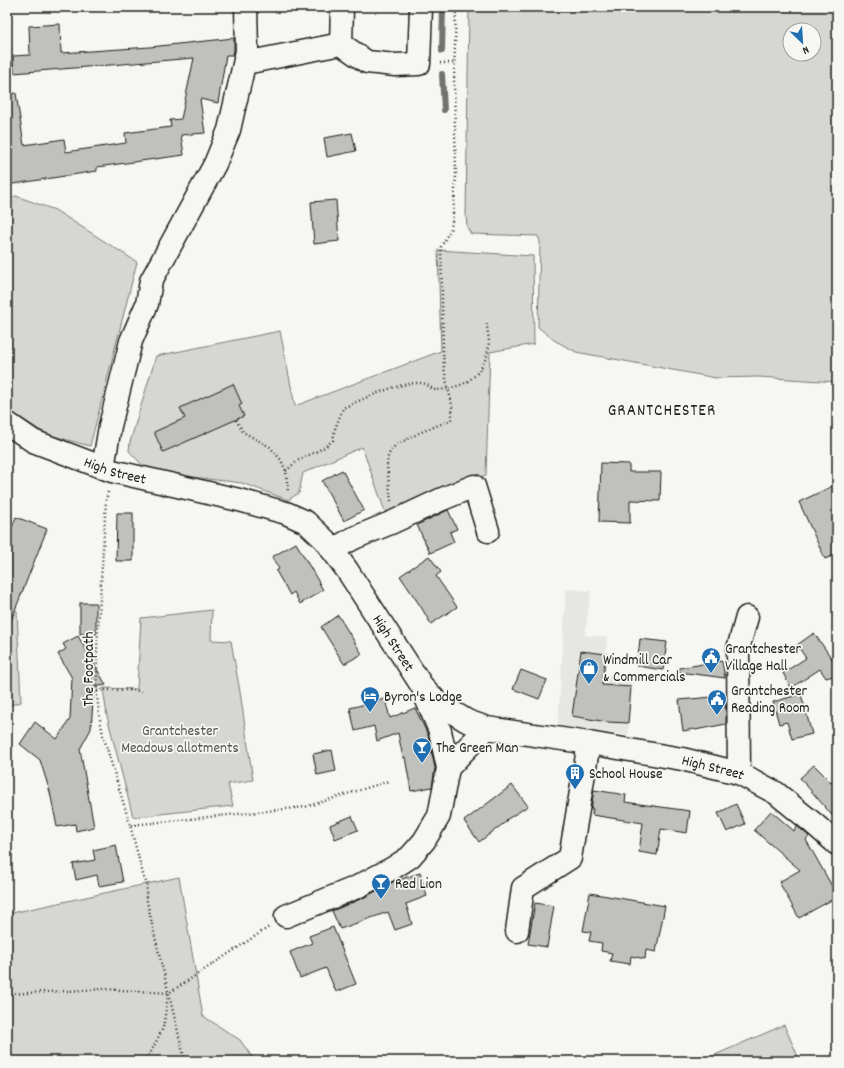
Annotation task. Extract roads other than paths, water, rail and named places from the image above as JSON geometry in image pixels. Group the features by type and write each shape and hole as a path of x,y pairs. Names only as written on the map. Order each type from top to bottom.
{"street":[{"path":"108,470 110,426 130,341 147,304 151,281 215,164 230,130 247,50 246,7"},
{"path":"342,7 342,44"},
{"path":"245,63 342,44 367,62 396,65 419,64 421,7"},
{"name":"High Street","path":"7,423 33,440 108,470 239,500 286,514 306,522 325,540 347,570 422,686 439,704 467,720 487,728 590,743 682,759 739,773 776,793 837,844"},
{"path":"332,550 354,538 440,500 487,482 494,530"},
{"path":"739,773 738,649 747,617"},
{"path":"286,916 357,886 393,868 410,857 424,841 440,816 448,768 440,731 422,686"},
{"path":"448,768 487,728"},
{"path":"517,931 522,888 570,858 590,743"}],"waterway":[{"path":"442,51 443,7"},
{"path":"442,74 444,110"}],"place":[{"name":"Grantchester Village Hall","path":"711,674"},
{"name":"Windmill Car & Commercials","path":"589,685"},
{"name":"Byron's Lodge","path":"370,713"},
{"name":"Grantchester Reading Room","path":"717,716"},
{"name":"The Green Man","path":"422,764"},
{"name":"School House","path":"575,790"},
{"name":"Red Lion","path":"381,900"}],"district":[{"name":"GRANTCHESTER","path":"662,409"}],"park label":[{"name":"Grantchester Meadows allotments","path":"180,738"}]}
